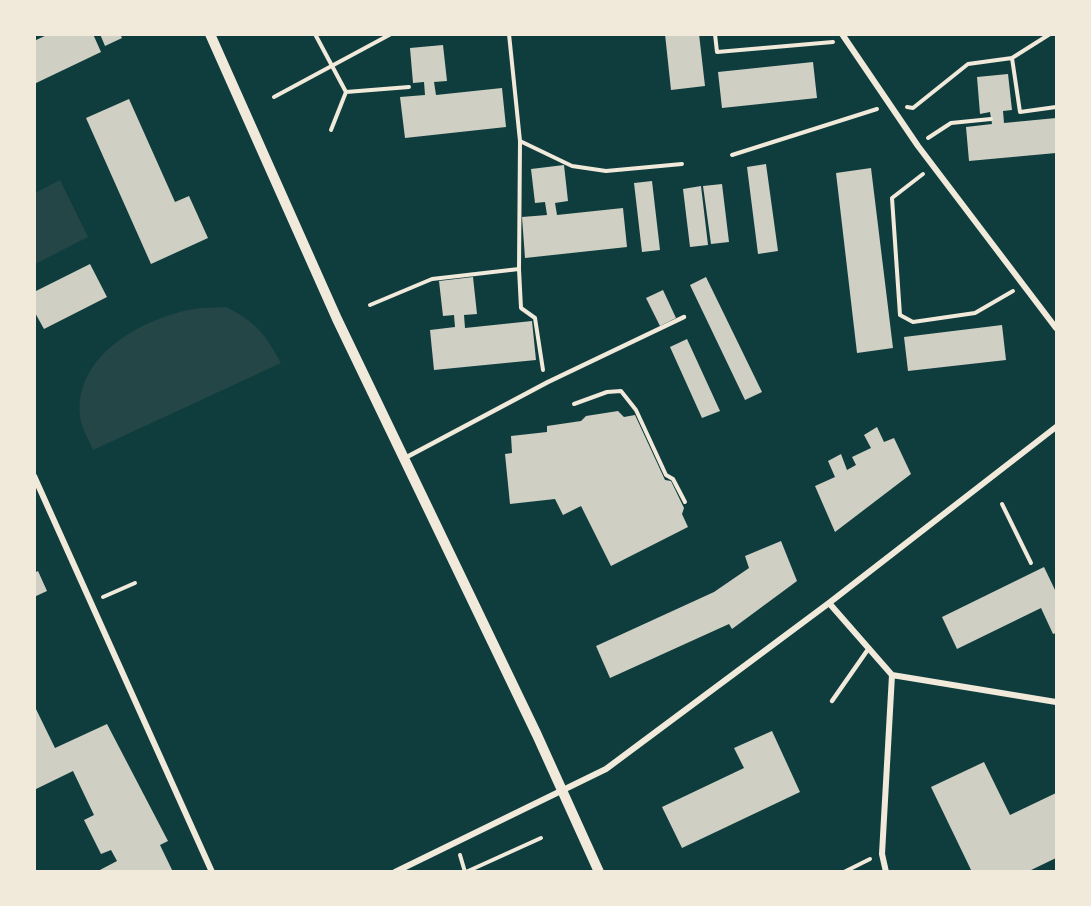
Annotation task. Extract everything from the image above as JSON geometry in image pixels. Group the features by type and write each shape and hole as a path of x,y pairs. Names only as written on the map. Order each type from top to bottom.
{"street":[{"path":"210,34 337,319 405,458 599,872"},
{"path":"844,38 918,146 1056,328"},
{"path":"395,872 563,792 606,769 829,603 1056,427"},
{"path":"34,476 212,872"},
{"path":"829,603 892,675 1056,702"},
{"path":"886,872 882,854 892,675"}],"lane":[{"path":"405,458 548,382 684,317"},
{"path":"832,701 869,648"}],"path":[{"path":"315,34 331,68 346,92"},
{"path":"274,97 391,34"},
{"path":"509,34 520,141 521,308 535,318 541,365 548,382"},
{"path":"715,34 717,52 844,38"},
{"path":"732,155 889,105 913,108 968,64 1012,58 1050,34"},
{"path":"1012,58 1020,112 1056,107"},
{"path":"346,92 409,87"},
{"path":"332,130 346,92"},
{"path":"918,146 951,123 991,119"},
{"path":"520,141 572,166 606,171 682,164"},
{"path":"934,167 892,198 900,315 913,322 975,313 1023,285"},
{"path":"370,305 432,279 519,270"},
{"path":"574,404 607,392 621,391 636,410 666,475 673,479 685,502"},
{"path":"1002,504 1031,563"},
{"path":"91,603 135,583"},
{"path":"466,872 542,838"},
{"path":"844,872 882,854"}],"shaded area":[{"path":"60,180 88,237 35,264 35,193"},
{"path":"226,307 245,318 259,330 281,363 93,450 83,429 80,416 81,394 88,375 100,358 116,343 154,321 194,309"}],"building":[{"path":"49,34 93,34 101,52 34,84 34,41"},
{"path":"100,34 120,34 122,38 105,46"},
{"path":"665,34 699,34 705,86 671,90"},
{"path":"443,45 447,81 434,82 436,95 502,88 506,127 405,138 400,97 425,95 424,82 413,83 410,48"},
{"path":"813,62 817,98 722,108 718,72"},
{"path":"1008,74 1012,110 1003,111 1004,123 1056,118 1056,153 969,161 966,127 992,124 990,112 980,114 977,77"},
{"path":"129,99 175,202 189,196 208,238 151,264 86,118"},
{"path":"766,164 778,251 758,254 747,167"},
{"path":"564,165 568,201 555,203 557,215 623,208 627,247 525,258 522,217 547,215 545,202 535,203 531,169"},
{"path":"871,168 893,348 857,353 836,173"},
{"path":"652,181 660,250 642,252 634,183"},
{"path":"722,184 729,242 711,244 703,186"},
{"path":"701,186 708,245 690,247 683,189"},
{"path":"90,264 107,297 44,329 34,311 34,292"},
{"path":"473,277 477,314 464,315 465,328 532,321 536,360 434,370 430,330 455,327 454,315 443,316 439,281"},
{"path":"706,277 762,392 745,400 690,285"},
{"path":"663,290 676,318 660,326 646,298"},
{"path":"1002,325 1006,360 908,371 904,337"},
{"path":"687,339 720,411 702,418 670,347"},
{"path":"618,411 624,417 635,415 665,480 671,481 684,508 682,514 688,527 611,566 581,506 563,515 555,499 510,504 505,454 512,453 511,436 547,432 547,426 581,421 586,416"},
{"path":"877,427 884,442 894,438 911,474 835,532 815,486 835,477 828,461 841,454 847,470 856,465 852,457 871,448 864,435"},
{"path":"781,541 797,581 732,629 729,624 610,678 596,646 714,592 749,568 745,556"},
{"path":"1044,567 1056,592 1056,633 1053,634 1041,608 957,649 942,617"},
{"path":"38,571 47,591 34,597 34,573"},
{"path":"34,705 55,748 107,724 168,841 160,845 173,872 96,872 117,861 111,850 101,854 84,820 94,815 73,771 34,790"},
{"path":"772,731 800,792 682,848 662,807 744,768 734,748"},
{"path":"984,762 1010,815 1056,793 1056,858 1027,872 972,872 931,787"}]}
